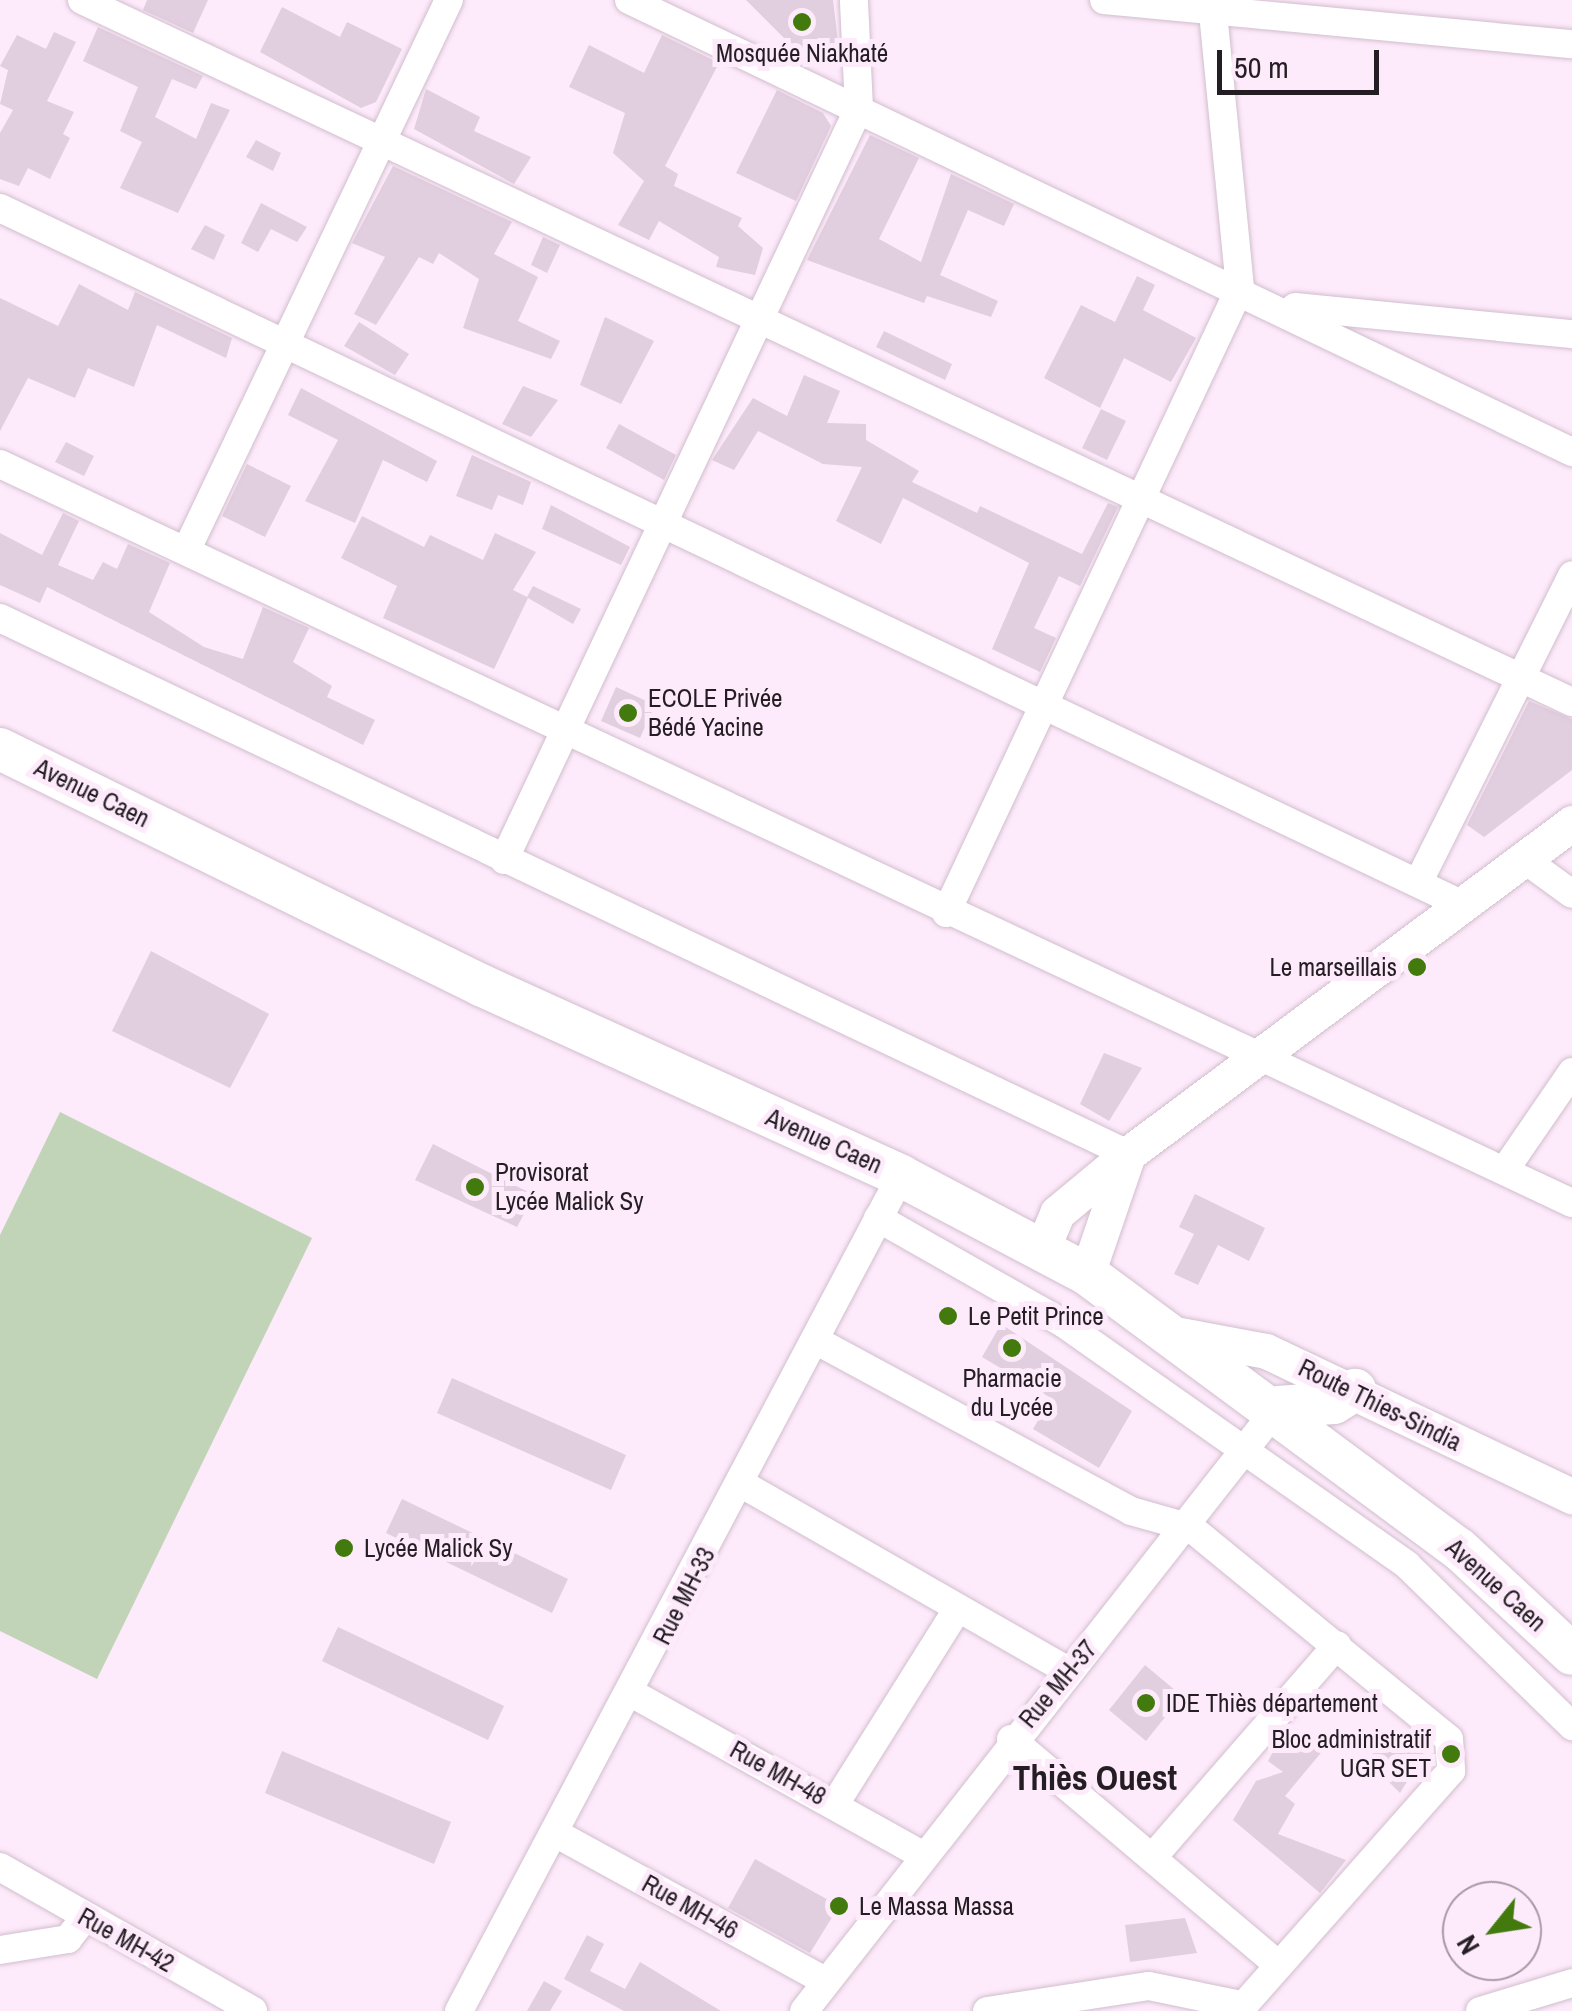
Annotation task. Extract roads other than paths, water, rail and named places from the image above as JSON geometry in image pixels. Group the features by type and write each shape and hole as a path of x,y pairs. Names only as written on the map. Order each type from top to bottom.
{"highway":[{"name":"Avenue Caen","path":"0,749 483,986 901,1176 1087,1274 1180,1335 1278,1407 1459,1548 1572,1654"},
{"path":"1278,1407 1334,1403 1356,1390"}],"main road":[{"path":"1042,1249 1057,1212 1128,1154 1254,1054 1572,823"},
{"path":"1087,1274 1128,1154"},
{"name":"Route Thies-Sindia","path":"1180,1335 1266,1351 1356,1390 1572,1496"}],"street":[{"path":"82,0 1144,504 1572,702"},
{"path":"188,549 448,0"},
{"path":"629,0 1279,306 1572,452"},
{"path":"504,860 568,734 662,524 860,108 854,0"},
{"path":"1104,0 1213,7 1572,44"},
{"path":"946,913 1144,504 1240,288 1213,7"},
{"path":"0,208 1461,904"},
{"path":"1279,306 1572,334"},
{"path":"0,464 188,549 946,913 1572,1202"},
{"path":"1418,882 1572,575"},
{"path":"0,618 1128,1154"},
{"path":"1524,859 1572,894"},
{"path":"1504,1171 1572,1072"},
{"name":"Rue MH-33","path":"459,2011 633,1694 901,1176"},
{"path":"878,1218 1063,1324 1407,1565 1572,1726"},
{"path":"815,1340 1131,1511 1190,1528 1445,1734 1454,1765 1240,2008 1149,1986 987,2011"},
{"name":"Rue MH-37","path":"804,2011 1012,1739 1190,1528 1278,1407"},
{"path":"742,1484 1069,1672"},
{"path":"836,1804 958,1608"},
{"path":"1152,1858 1337,1646"},
{"name":"Rue MH-48","path":"633,1694 922,1855"},
{"path":"1012,1739 1276,1963"},
{"name":"Rue MH-46","path":"556,1833 825,1981"},
{"name":"Rue MH-42","path":"0,1867 253,2011"},
{"path":"0,1950 68,1939 85,1917"},
{"path":"1480,2011 1572,1982"}],"place":[{"name":"Mosquée Niakhaté","path":"802,22"},
{"name":"ECOLE Privée Bédé Yacine","path":"628,713"},
{"name":"Le marseillais","path":"1417,967"},
{"name":"Provisorat Lycée Malick Sy","path":"475,1187"},
{"name":"Le Petit Prince","path":"948,1316"},
{"name":"Pharmacie du Lycée","path":"1012,1348"},
{"name":"Lycée Malick Sy","path":"344,1548"},
{"name":"IDE Thiès département","path":"1146,1703"},
{"name":"Bloc administratif UGR SET","path":"1451,1754"},
{"name":"Le Massa Massa","path":"839,1906"}],"district":[{"name":"Thiès Ouest","path":"1095,1778"}]}
